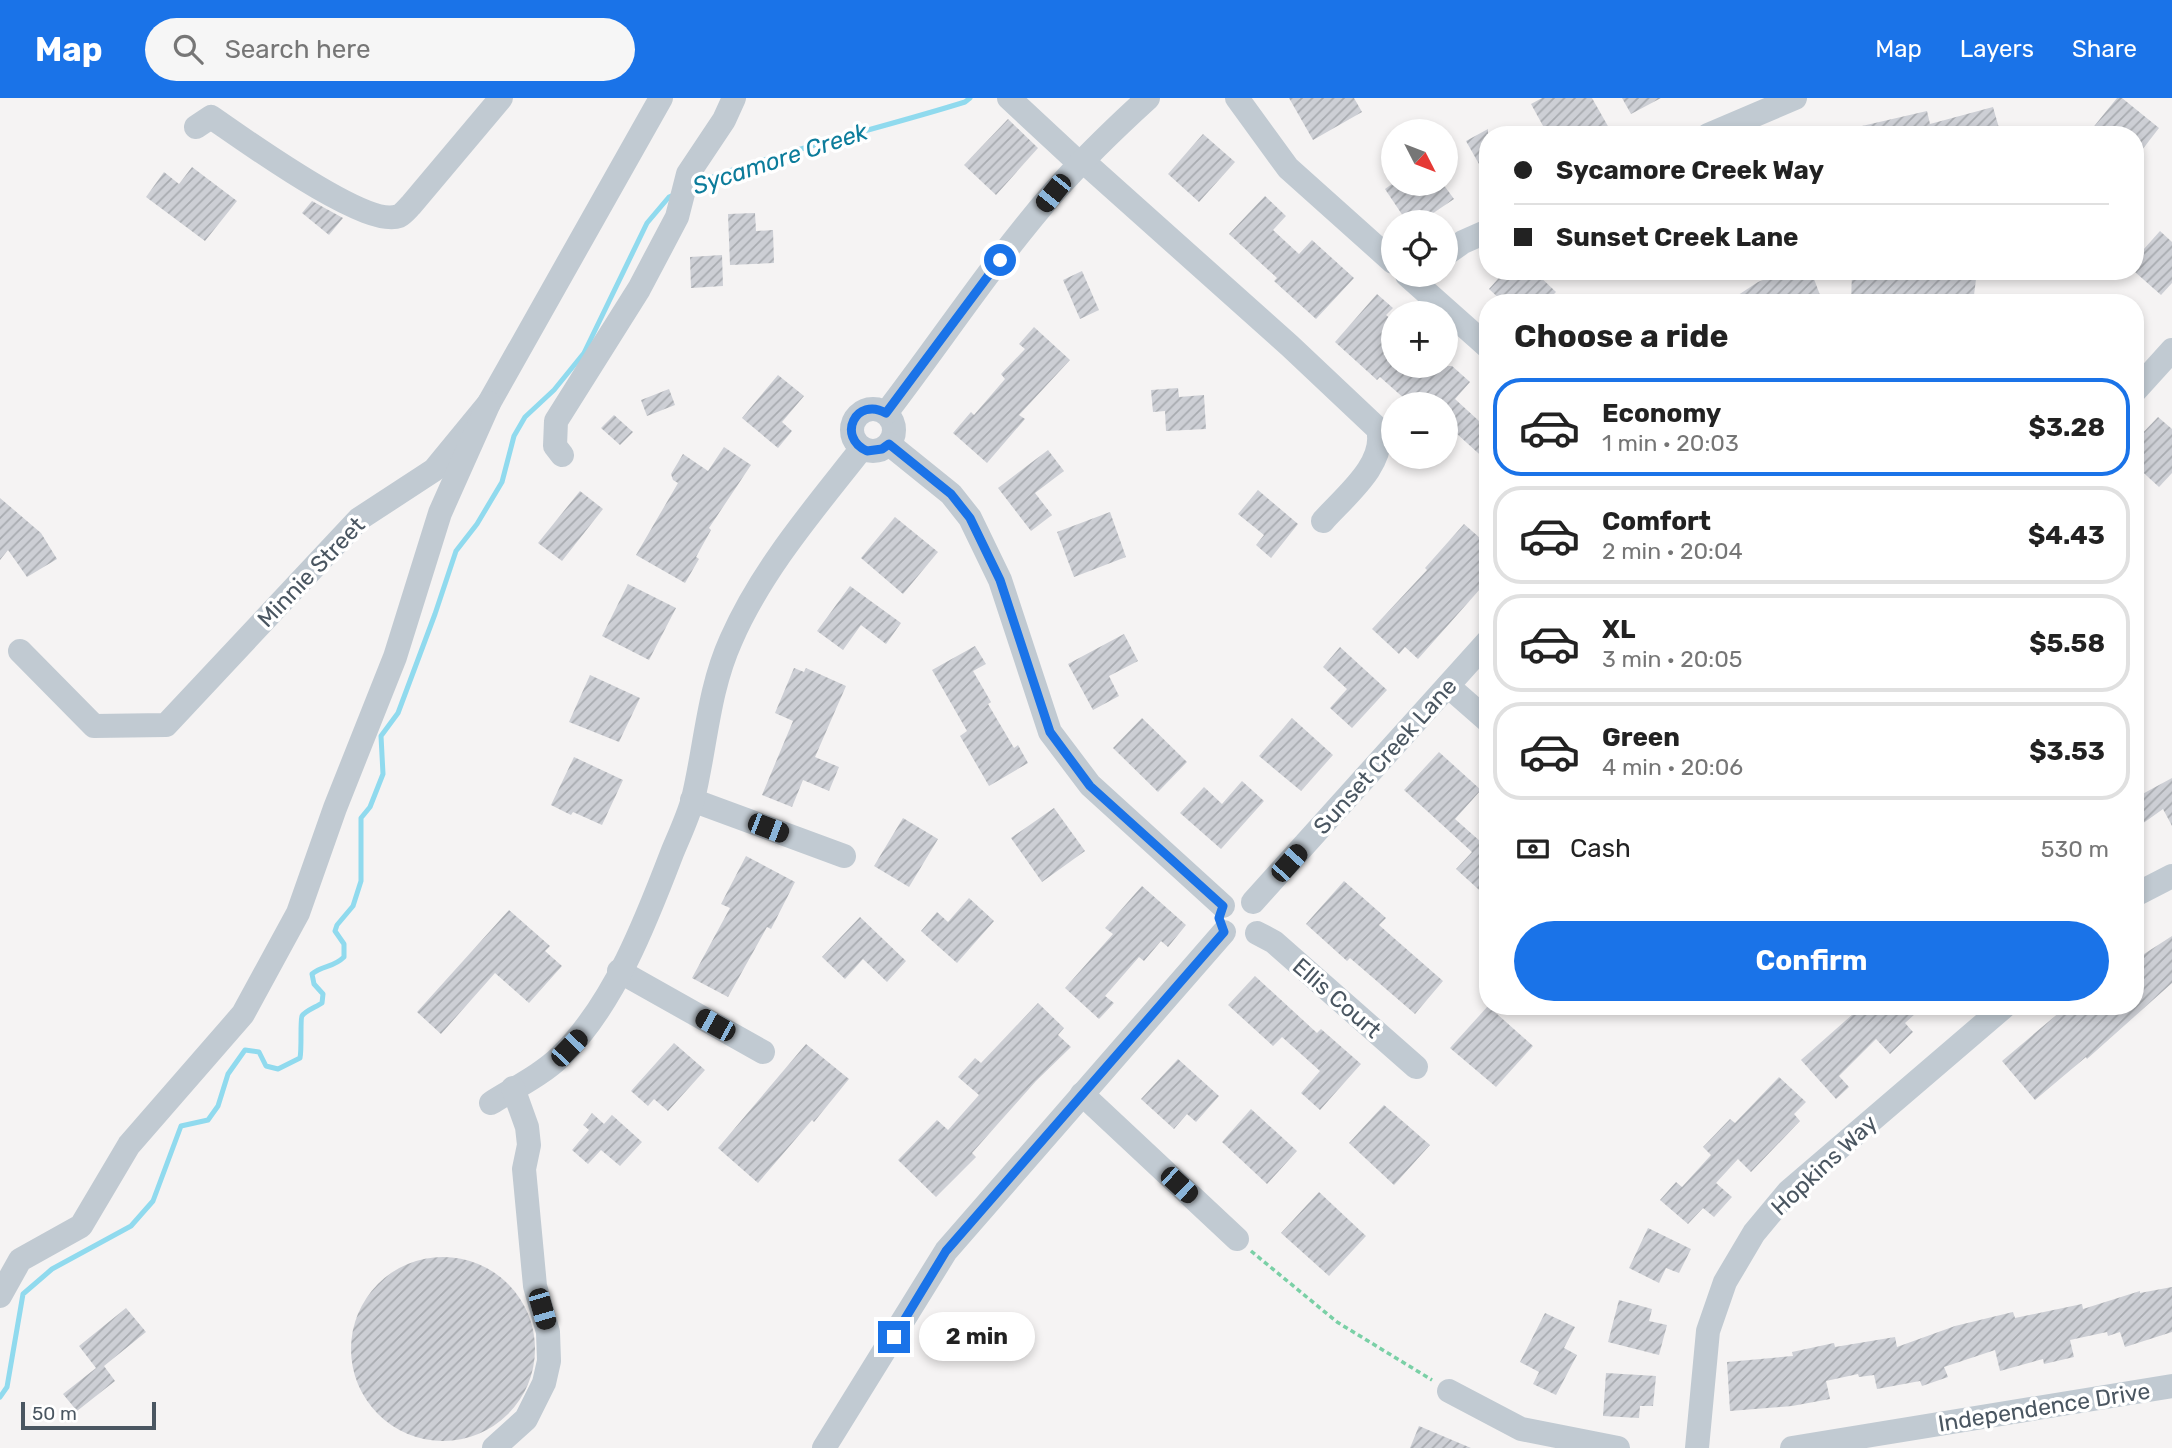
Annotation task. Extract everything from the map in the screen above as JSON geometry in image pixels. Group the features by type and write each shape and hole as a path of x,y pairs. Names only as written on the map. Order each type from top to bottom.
{"street":[{"path":"196,127 211,117 288,169 361,211 381,216 399,216 500,98"},
{"name":"Minnie Street","path":"20,651 94,726 166,725 359,519 435,470 489,404 661,98"},
{"path":"562,455 555,446 556,421 639,289 677,217 687,176 724,120 734,98"},
{"path":"1009,98 1290,346 1378,429 1381,440 1369,467 1323,521"},
{"path":"886,413 1053,193 1081,162 1148,98"},
{"path":"1237,98 1289,168 1381,251"},
{"path":"1729,126 1795,98"},
{"path":"1458,246 1479,235"},
{"path":"1425,287 1479,338"},
{"path":"2144,381 2172,350"},
{"path":"0,1296 20,1260 81,1226 129,1145 243,1014 298,913 335,808 395,657 440,513 489,404"},
{"path":"874,408 886,413 894,427 893,438 889,444 874,451 862,448 852,435 851,429 856,417 867,409 874,408"},
{"path":"889,444 951,494 970,518 1000,580 1050,732 1090,786 1223,906"},
{"path":"491,1103 559,1059 579,1038 600,1009 663,878 692,800 716,679 731,639 777,560 862,448"},
{"name":"Sunset Creek Lane","path":"1254,902 1479,651"},
{"path":"1448,686 1479,713"},
{"path":"692,800 844,856"},
{"path":"2144,890 2172,876"},
{"path":"1242,897 1254,902 1262,916 1256,933 1242,940 1229,937 1219,918 1223,906 1229,900 1242,897"},
{"path":"824,1448 946,1251 1224,932"},
{"name":"Ellis Court","path":"1256,933 1274,942 1416,1067"},
{"path":"619,971 763,1052"},
{"name":"Hopkins Way","path":"1697,1448 1708,1331 1726,1282 1754,1233 1789,1191 1994,1015"},
{"path":"494,1448 526,1419 544,1383 549,1361 548,1332 535,1286 524,1169 529,1145 527,1128 513,1088"},
{"path":"1082,1094 1237,1239"},
{"name":"Independence Drive","path":"1792,1448 2172,1386"},
{"path":"1449,1391 1517,1438 1618,1448"}],"path":[{"path":"1237,1239 1337,1322 1449,1391"}],"building":[{"path":"1289,98 1354,98 1362,112 1313,140"},
{"path":"1542,98 1592,98 1608,126 1543,126 1531,104"},
{"path":"1622,98 1661,98 1631,114"},
{"path":"2117,98 2122,98 2159,128 2144,147 2144,126 2094,126"},
{"path":"1993,107 1998,126 1862,126 1927,111 1930,124"},
{"path":"1008,119 1038,148 996,195 964,165"},
{"path":"1203,134 1235,162 1199,202 1168,174"},
{"path":"1479,134 1479,164 1466,141"},
{"path":"192,167 237,201 205,241 146,197 164,172 179,184"},
{"path":"1265,196 1286,216 1273,230 1299,254 1312,240 1354,278 1316,319 1274,281 1277,278 1229,234"},
{"path":"1390,196 1452,196 1454,199 1438,210 1399,210"},
{"path":"312,201 343,218 329,235 302,213"},
{"path":"755,213 756,231 773,230 774,263 730,265 728,214"},
{"path":"2160,231 2172,242 2172,283 2161,295 2144,280 2144,249"},
{"path":"722,255 723,286 691,288 690,257"},
{"path":"1082,271 1099,310 1080,319 1063,280"},
{"path":"1497,280 1543,280 1556,292 1494,294 1489,289"},
{"path":"1814,280 1820,294 1740,294 1758,282"},
{"path":"1852,280 1976,280 1974,294 1851,294"},
{"path":"1377,294 1385,301 1381,301 1381,378 1377,380 1335,342"},
{"path":"1034,327 1070,360 1019,415 1025,419 987,463 953,433 971,412 974,415 1005,379 1001,374 1025,349 1019,344"},
{"path":"1458,371 1470,382 1458,396 1458,392 1397,392 1381,378 1458,378"},
{"path":"778,375 804,396 782,422 792,431 778,448 742,418"},
{"path":"1178,388 1179,397 1204,395 1206,429 1166,431 1165,411 1153,412 1151,390"},
{"path":"669,389 675,405 647,416 641,400"},
{"path":"1458,402 1479,421 1479,454 1458,435"},
{"path":"614,415 633,432 620,445 601,428"},
{"path":"2158,417 2172,429 2172,473 2159,487 2144,473 2144,432"},
{"path":"724,447 751,465 709,528 711,530 696,557 699,559 685,583 636,555 678,483 673,480 671,474 683,454 708,471"},
{"path":"1048,450 1064,471 1035,493 1052,515 1031,531 998,488"},
{"path":"1258,490 1298,524 1271,558 1256,545 1264,535 1238,514"},
{"path":"580,491 603,509 562,561 538,543"},
{"path":"0,498 41,533 57,559 27,577 8,550 0,560"},
{"path":"1110,512 1126,557 1074,577 1057,532"},
{"path":"895,517 938,552 903,594 861,558"},
{"path":"1464,524 1479,537 1479,590 1418,659 1405,647 1399,654 1372,629 1427,570 1425,568"},
{"path":"628,584 676,608 649,660 602,636"},
{"path":"850,586 901,623 886,644 861,625 843,650 817,631"},
{"path":"1124,634 1138,661 1109,676 1119,696 1093,710 1068,664"},
{"path":"975,646 986,664 973,671 991,702 988,704 1014,748 1018,745 1028,763 989,786 960,736 967,731 932,670"},
{"path":"1340,647 1387,690 1352,728 1330,708 1347,689 1323,667"},
{"path":"794,668 804,672 806,668 846,686 815,757 839,767 829,791 803,780 792,807 762,795 793,721 775,713"},
{"path":"590,675 640,698 619,742 569,722"},
{"path":"1142,718 1187,762 1158,792 1113,748"},
{"path":"1292,718 1333,755 1301,791 1259,756"},
{"path":"1439,752 1479,788 1479,792 1455,819 1479,840 1479,890 1456,869 1472,852 1404,790"},
{"path":"574,757 623,780 602,825 551,805"},
{"path":"2172,778 2172,826 2163,809 2144,823 2144,793"},
{"path":"1242,781 1264,801 1221,849 1180,813 1204,787 1222,804"},
{"path":"1054,808 1085,851 1042,882 1011,838"},
{"path":"903,818 938,839 909,887 874,866"},
{"path":"746,856 795,882 771,929 767,927 728,997 692,978 730,908 721,904"},
{"path":"1344,881 1386,918 1379,925 1443,981 1415,1014 1350,958 1347,961 1306,924"},
{"path":"1142,886 1186,925 1168,947 1161,941 1144,961 1139,957 1105,996 1114,1003 1099,1019 1065,988 1113,934 1105,928"},
{"path":"969,898 994,921 957,963 921,931 937,912 948,922"},
{"path":"509,910 550,946 545,951 562,966 529,1003 495,973 441,1034 417,1012"},
{"path":"860,917 906,961 887,982 863,959 845,979 822,957"},
{"path":"2172,936 2172,983 2144,1008 2144,954"},
{"path":"1255,976 1317,1033 1321,1029 1361,1064 1320,1110 1301,1093 1320,1071 1282,1037 1273,1046 1228,1005"},
{"path":"1038,1003 1064,1028 1058,1035 1071,1047 1036,1081 972,1153 976,1157 936,1197 898,1160 937,1120 948,1130 979,1095 958,1077 975,1058 981,1063"},
{"path":"1480,1015 1498,1015 1533,1046 1496,1087 1450,1048"},
{"path":"1852,1015 1914,1015 1905,1023 1913,1032 1890,1054 1876,1039 1839,1076 1849,1087 1836,1099 1801,1060"},
{"path":"2056,1015 2136,1015 2035,1100 2002,1061"},
{"path":"674,1043 705,1070 668,1111 654,1099 648,1106 631,1091"},
{"path":"806,1044 849,1079 758,1183 718,1148"},
{"path":"1178,1059 1219,1096 1196,1122 1187,1114 1174,1129 1141,1099"},
{"path":"1779,1077 1806,1102 1794,1114 1800,1121 1751,1172 1738,1159 1716,1183 1732,1197 1714,1217 1703,1208 1688,1224 1660,1200 1676,1182 1682,1187 1711,1155 1703,1147 1730,1119 1735,1123"},
{"path":"1384,1105 1430,1145 1394,1185 1349,1143"},
{"path":"1251,1109 1297,1151 1267,1184 1222,1142"},
{"path":"592,1113 604,1124 612,1115 642,1142 620,1166 601,1150 588,1164 572,1150 589,1130 583,1125"},
{"path":"1319,1192 1366,1236 1329,1276 1281,1233"},
{"path":"1648,1228 1691,1249 1679,1273 1666,1268 1659,1283 1629,1268"},
{"path":"443,1257 478,1264 508,1284 528,1314 535,1349 528,1384 508,1414 478,1434 443,1441 408,1434 378,1414 358,1384 351,1349 358,1314 378,1284 408,1264"},
{"path":"2172,1287 2172,1332 2125,1347 2120,1332 2108,1336 2107,1332 2070,1340 2074,1357 2044,1364 2043,1359 2000,1371 1995,1350 1944,1367 1948,1377 1922,1386 1920,1381 1877,1389 1874,1375 1859,1377 1858,1374 1826,1381 1830,1399 1792,1406 1730,1411 1727,1362 1793,1356 1792,1352 1834,1343 1835,1347 1895,1337 1897,1347 1955,1326 2013,1312 2015,1318 2082,1304 2083,1309 2140,1291"},
{"path":"1619,1300 1652,1309 1649,1321 1667,1325 1659,1355 1608,1342"},
{"path":"126,1308 146,1332 104,1366 115,1381 77,1411 63,1394 96,1368 79,1346"},
{"path":"1545,1313 1575,1327 1564,1348 1577,1355 1556,1395 1533,1384 1539,1372 1520,1362"},
{"path":"1606,1373 1656,1376 1653,1406 1640,1406 1639,1418 1603,1416"},
{"path":"1419,1426 1471,1448 1410,1448"}],"waterway":[{"name":"Sycamore Creek","path":"694,185 742,167 965,102 970,98"},
{"name":"Sycamore Creek","path":"0,1397 7,1387 23,1294 52,1269 131,1226 153,1201 181,1126 208,1120 218,1106 228,1074 245,1050 259,1052 266,1066 278,1069 300,1058 302,1016 322,1003 323,994 314,984 312,974 344,957 344,944 335,931 353,906 361,881 361,818 370,807 383,774 381,736 398,713 456,551 477,524 502,482 514,436 525,417 554,390 584,353 647,223 669,197 676,194"}],"route":[{"path":"894,1337 946,1251 1224,932 1219,924 1223,906 1090,786 1050,732 1000,580 970,518 951,494 889,444 882,449 867,451 856,443 852,435 853,421 862,411 874,408 886,413 1000,260"}]}
